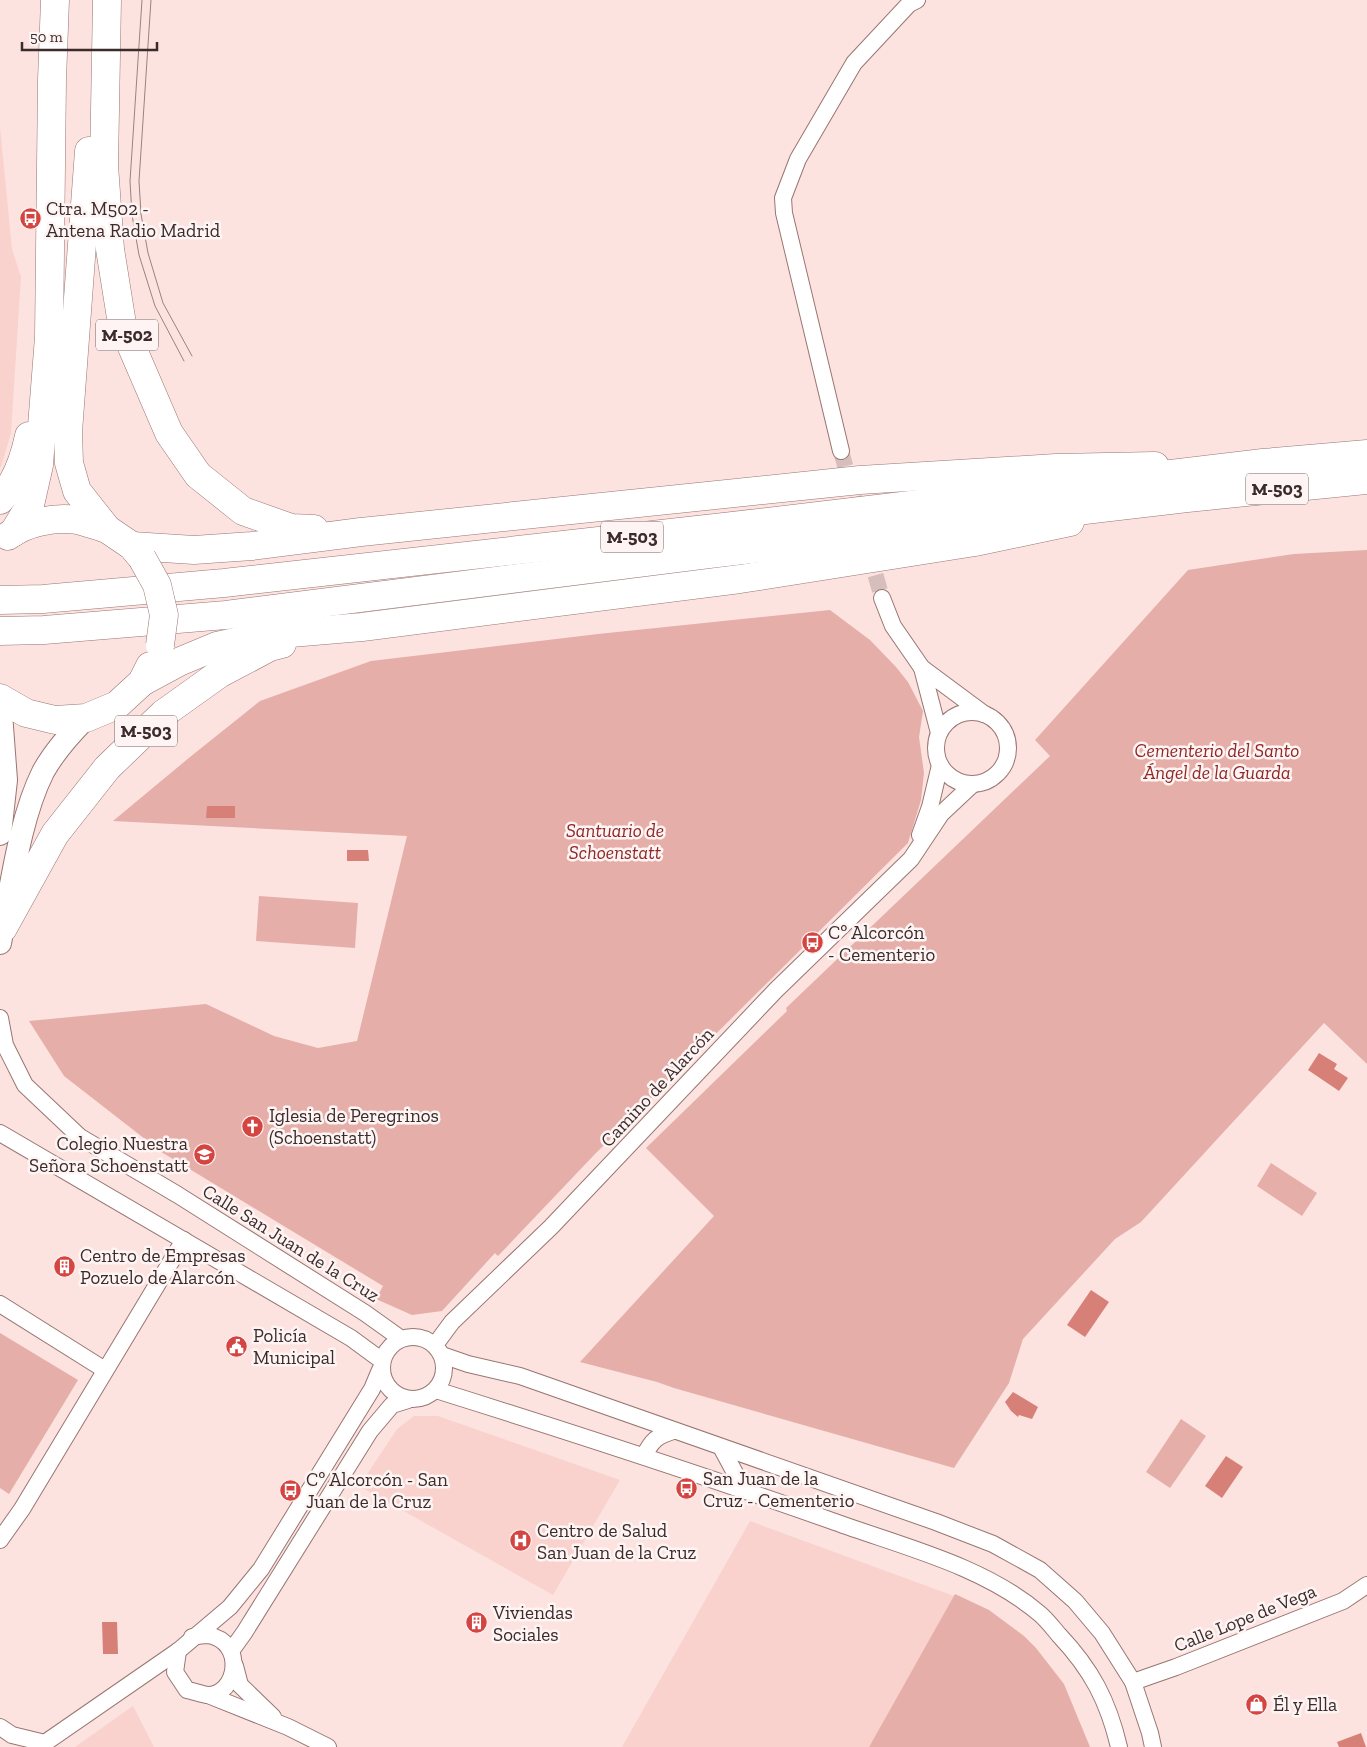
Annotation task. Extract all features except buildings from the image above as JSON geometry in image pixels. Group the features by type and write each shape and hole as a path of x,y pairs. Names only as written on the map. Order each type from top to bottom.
{"highway":[{"name":"M-502","path":"49,0 52,80"},
{"name":"M-502","path":"7,537 30,505 39,465 49,337 52,80 55,0"},
{"name":"M-502","path":"0,699 26,713 55,720 86,718 117,705 142,682 160,645 164,615 157,585 137,552 107,529 77,491 69,464 68,432 100,0"},
{"name":"M-502","path":"107,0 104,165 110,249 122,324 169,433 198,475 244,511 291,528 361,532"},
{"path":"0,500 10,489 25,456 49,337"},
{"name":"M-503","path":"0,600 43,599 244,581 744,525 1264,463 1367,454"},
{"name":"M-503","path":"137,552 252,546 361,532 860,480 1056,468 1264,463"},
{"name":"M-503","path":"0,631 44,630 226,615 1187,498 1367,480"},
{"name":"M-503","path":"142,682 181,661 217,646 267,635 362,627 759,576 975,542 1187,498"},
{"name":"M-502","path":"7,537 44,521 52,520 76,520 107,529"},
{"name":"M-503","path":"2,936 55,834 107,768 164,714 219,674 270,647 362,627"}],"main road":[{"path":"0,699 6,780 0,834"},
{"path":"2,936 30,803 44,771 68,736 86,718"}],"street":[{"path":"841,451 786,222 783,198 798,159 854,63 909,4 917,0"},
{"path":"882,598 893,626 922,668 993,719 1001,726 1006,736 1008,756 1004,766 997,774 990,780 973,784 955,780 940,765 936,754 939,733 953,717 963,713 974,712 984,714"},
{"path":"922,668 939,733"},
{"name":"Camino de Alarcón","path":"911,859 930,807 940,765"},
{"name":"Camino de Alarcón","path":"439,1350 452,1322 551,1227 776,990 911,859 941,814 973,784"},
{"name":"Calle San Juan de la Cruz","path":"0,1018 5,1046 25,1085 80,1137 178,1195 365,1313 400,1338"},
{"path":"0,1133 351,1338 381,1365 389,1389 408,1400"},
{"path":"0,1540 22,1509 184,1240"},
{"path":"0,1304 106,1370"},
{"path":"0,1726 12,1735 42,1745 178,1651 192,1637 230,1607 262,1569 372,1389 388,1347 400,1338 419,1336 439,1350 468,1364 520,1376 936,1522 993,1544 1040,1570 1075,1601 1102,1633 1133,1682 1153,1747"},
{"path":"208,1695 221,1690 231,1680 233,1659 244,1633 370,1431 392,1405 423,1398 436,1390 444,1373 439,1350"},
{"path":"436,1390 644,1456 734,1487 954,1564 1001,1586 1041,1614 1076,1653 1102,1694 1119,1747"},
{"path":"644,1456 650,1444 659,1435 674,1431"},
{"path":"721,1447 735,1473 734,1487"},
{"name":"Calle Lope de Vega","path":"1133,1682 1176,1667 1343,1600 1367,1585"},
{"path":"192,1637 207,1635 221,1640 233,1659 240,1685 268,1713 288,1727"},
{"path":"178,1651 175,1672 187,1690 208,1695 288,1727 328,1747"}],"shaded area":[{"path":"0,127 12,249 21,277 11,433 1,467 0,467"},
{"path":"207,806 235,806 235,818 206,818"},
{"path":"347,850 368,850 369,861 347,861"},
{"path":"1319,1053 1337,1064 1334,1069 1348,1078 1339,1091 1308,1070"},
{"path":"1091,1290 1109,1302 1085,1337 1067,1325"},
{"path":"1013,1392 1038,1407 1032,1419 1019,1415 1018,1417 1011,1411 1005,1402"},
{"name":"Centro de Salud San Juan de la Cruz","path":"414,1416 438,1416 620,1480 553,1595 359,1486 397,1429"},
{"path":"1226,1456 1243,1467 1222,1498 1205,1486"},
{"path":"750,1521 954,1596 869,1747 622,1747"},
{"path":"102,1622 117,1622 118,1654 103,1654"},
{"path":"133,1706 154,1747 75,1747 127,1710"},
{"path":"1361,1733 1366,1747 1339,1747 1337,1742"}],"green space":[{"name":"Cementerio del Santo Ángel de la Guarda","path":"1367,550 1367,1064 1324,1023 1141,1222 1115,1239 1023,1339 1009,1383 954,1468 657,1382 580,1362 714,1216 646,1148 787,1011 786,1008 1050,756 1035,740 1188,570 1294,554"},
{"name":"Santuario de Schoenstatt","path":"830,610 870,640 896,667 908,682 923,711 919,737 924,773 921,800 908,843 595,1154 498,1256 495,1253 442,1311 412,1315 376,1299 383,1286 163,1153 64,1076 29,1021 206,1004 274,1036 318,1048 357,1041 407,836 113,821 260,701 371,661 598,634"},
{"path":"259,896 358,903 355,948 256,941"},
{"path":"1271,1163 1317,1193 1302,1216 1257,1186"},
{"path":"0,1333 78,1380 9,1494 0,1488"},
{"path":"1181,1419 1206,1436 1170,1488 1146,1472"},
{"path":"955,1594 989,1610 1024,1636 1036,1648 1064,1684 1090,1747 869,1747"}],"tunnel":[{"path":"841,451 860,519"},
{"path":"869,552 882,598"}],"tram line":[{"path":"142,0 130,181 132,215 139,255 155,306 184,361"},
{"path":"151,0 139,181 141,214 148,253 163,303 192,356"}],"place":[{"name":"Ctra. M502 - Antena Radio Madrid","path":"30,219"},
{"name":"Cº Alcorcón - Cementerio","path":"812,943"},
{"name":"Iglesia de Peregrinos (Schoenstatt)","path":"253,1126"},
{"name":"Colegio Nuestra Señora Schoenstatt","path":"204,1154"},
{"name":"Centro de Empresas Pozuelo de Alarcón","path":"64,1266"},
{"name":"Policía Municipal","path":"237,1346"},
{"name":"San Juan de la Cruz - Cementerio","path":"687,1489"},
{"name":"Cº Alcorcón - San Juan de la Cruz","path":"290,1490"},
{"name":"Centro de Salud San Juan de la Cruz","path":"521,1541"},
{"name":"Viviendas Sociales","path":"477,1623"},
{"name":"Él y Ella","path":"1257,1704"}]}
